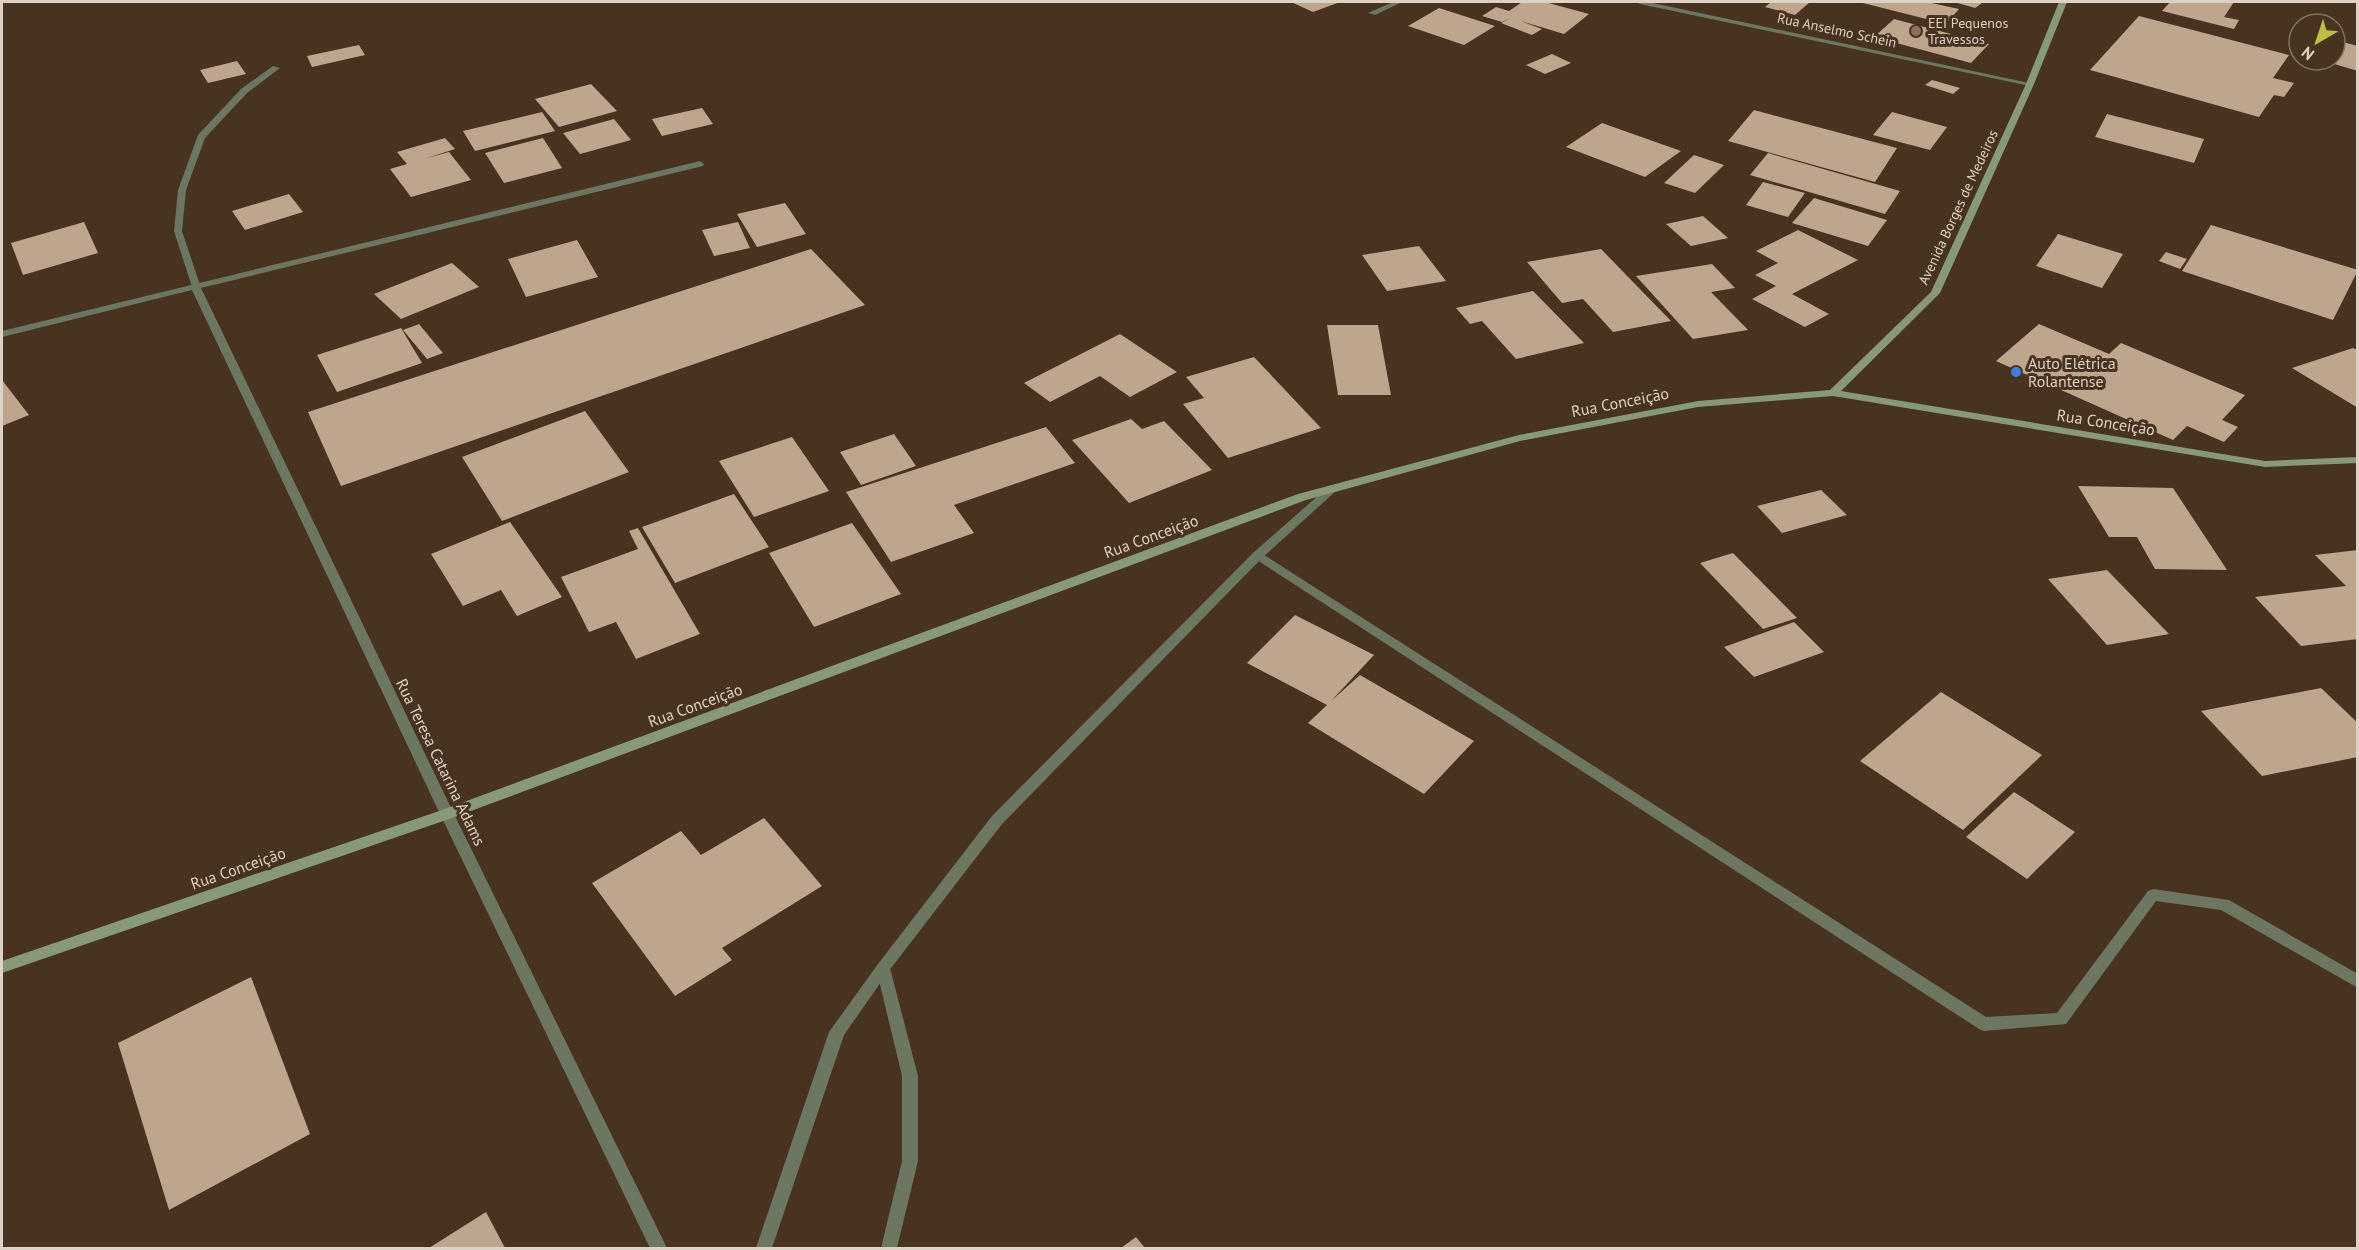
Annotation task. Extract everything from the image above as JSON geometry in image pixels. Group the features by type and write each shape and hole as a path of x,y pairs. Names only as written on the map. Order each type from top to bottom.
{"main road":[{"name":"Avenida Borges de Medeiros","path":"1833,393 1935,293 2030,84 2063,2"},
{"name":"Rua Conceição","path":"2,967 447,814 1290,502 1519,438 1698,404 1833,393 2265,464 2358,460"}],"street":[{"path":"1372,13 1398,2"},
{"name":"Rua Anselmo Schein","path":"1640,2 2030,84"},
{"name":"Rua Teresa Catarina Adams","path":"276,68 244,91 208,129 201,137 193,158 182,190 178,231 196,288 447,814 659,1248"},
{"path":"2,334 700,164"},
{"path":"764,1248 837,1032 883,968 997,820 1258,555 1332,489"},
{"path":"1258,555 1984,1024 2061,1019 2153,895 2224,904 2358,982"},
{"path":"883,968 910,1076 910,1161 889,1248"}],"building":[{"path":"1291,2 1340,2 1313,12"},
{"path":"1522,2 1545,2 1589,14 1564,34 1521,21 1542,29 1532,35 1501,23 1511,18 1502,22 1482,16 1496,7 1509,11"},
{"path":"1771,2 1810,2 1795,15 1765,7"},
{"path":"1859,2 1927,2 1959,9 1946,24"},
{"path":"1954,2 1978,2 1982,3 1975,8"},
{"path":"2170,2 2234,2 2224,17 2239,20 2234,29 2162,11"},
{"path":"1439,8 1495,26 1464,45 1408,26"},
{"path":"2139,16 2287,54 2273,78 2294,83 2284,97 2274,95 2259,117 2090,70"},
{"path":"1894,19 1989,44 1971,63 1874,37"},
{"path":"2347,43 2358,46 2358,71 2347,68"},
{"path":"359,45 365,55 312,67 307,56"},
{"path":"1552,54 1571,63 1545,74 1526,65"},
{"path":"237,61 246,74 208,83 200,70"},
{"path":"1932,80 1960,88 1953,94 1925,85"},
{"path":"591,84 617,111 559,127 535,99"},
{"path":"702,108 713,124 662,136 652,119"},
{"path":"1754,110 1897,148 1875,182 1728,141"},
{"path":"542,112 555,131 475,151 463,131"},
{"path":"1892,112 1947,127 1930,150 1873,135"},
{"path":"2107,114 2204,139 2194,163 2095,137"},
{"path":"614,119 631,140 580,154 563,133"},
{"path":"1602,123 1681,151 1645,177 1566,147"},
{"path":"445,138 455,149 424,159 449,152 471,180 411,197 390,169 407,164 397,152"},
{"path":"543,138 562,168 504,183 485,153"},
{"path":"1768,153 1900,191 1885,214 1750,175"},
{"path":"1694,155 1724,165 1695,193 1664,183"},
{"path":"1763,182 1805,193 1788,217 1746,205"},
{"path":"289,194 303,212 245,230 232,211"},
{"path":"1814,198 1887,220 1868,246 1792,223"},
{"path":"785,203 806,234 757,247 737,214"},
{"path":"1703,216 1728,238 1691,246 1666,224"},
{"path":"84,222 98,253 23,275 11,243"},
{"path":"738,222 750,248 714,256 702,230"},
{"path":"2211,225 2358,270 2333,320 2182,271"},
{"path":"1798,230 1858,260 1792,294 1829,314 1805,327 1752,299 1776,286 1755,275 1778,263 1756,251"},
{"path":"2058,234 2123,254 2102,288 2036,266"},
{"path":"577,240 598,277 526,297 508,259"},
{"path":"1419,246 1446,281 1387,291 1362,255"},
{"path":"811,249 865,305 341,486 308,412"},
{"path":"1601,249 1671,321 1613,332 1583,299 1562,303 1527,262"},
{"path":"2166,252 2187,259 2180,269 2159,261"},
{"path":"452,263 479,287 401,319 374,294"},
{"path":"1712,264 1735,288 1711,292 1748,330 1693,339 1636,276"},
{"path":"1533,291 1584,343 1516,359 1482,321 1470,324 1456,308"},
{"path":"419,324 443,353 427,359 403,330"},
{"path":"2039,324 2109,354 2121,343 2245,395 2222,420 2238,427 2224,442 2187,426 2173,440 1996,361"},
{"path":"1327,325 1378,325 1391,395 1338,395"},
{"path":"401,328 422,363 337,392 317,355"},
{"path":"1120,334 1177,372 1130,397 1100,376 1050,402 1024,383"},
{"path":"2353,348 2358,350 2358,408 2292,368"},
{"path":"1254,357 1321,428 1228,458 1183,404 1204,398 1186,377"},
{"path":"2,380 29,415 2,426"},
{"path":"585,411 629,472 502,521 462,457"},
{"path":"1131,419 1142,429 1164,421 1212,470 1129,503 1072,440"},
{"path":"1046,427 1075,463 954,505 974,533 891,562 846,492"},
{"path":"894,434 916,466 861,485 840,452"},
{"path":"792,437 829,491 754,517 719,461"},
{"path":"2078,486 2173,488 2227,570 2155,569 2137,537 2109,537"},
{"path":"1821,490 1847,515 1782,533 1757,506"},
{"path":"734,494 769,547 675,583 642,527"},
{"path":"510,522 562,597 517,616 501,590 463,606 431,554"},
{"path":"852,523 901,594 814,627 769,553"},
{"path":"638,528 700,634 636,659 616,622 589,632 561,577 638,549 629,531"},
{"path":"2358,550 2358,639 2301,646 2255,597 2346,586 2315,555"},
{"path":"1733,553 1797,618 1763,629 1700,563"},
{"path":"2107,570 2169,634 2107,645 2048,579"},
{"path":"1295,615 1374,655 1331,701 1360,675 1474,741 1424,794 1308,723 1327,705 1247,663"},
{"path":"1794,622 1824,652 1754,677 1724,647"},
{"path":"2321,688 2358,723 2358,757 2262,776 2201,711"},
{"path":"1941,692 2042,755 1963,830 1860,761"},
{"path":"2014,792 2075,832 2027,879 1966,837"},
{"path":"764,818 822,886 722,948 732,960 675,996 592,883 681,831 701,855"},
{"path":"251,977 310,1134 169,1210 118,1043"},
{"path":"486,1212 505,1248 429,1248"},
{"path":"1136,1237 1145,1248 1121,1248"}],"place":[{"name":"EEI Pequenos Travessos","path":"1916,31"},
{"name":"Auto Elétrica Rolantense","path":"2016,372"}]}
